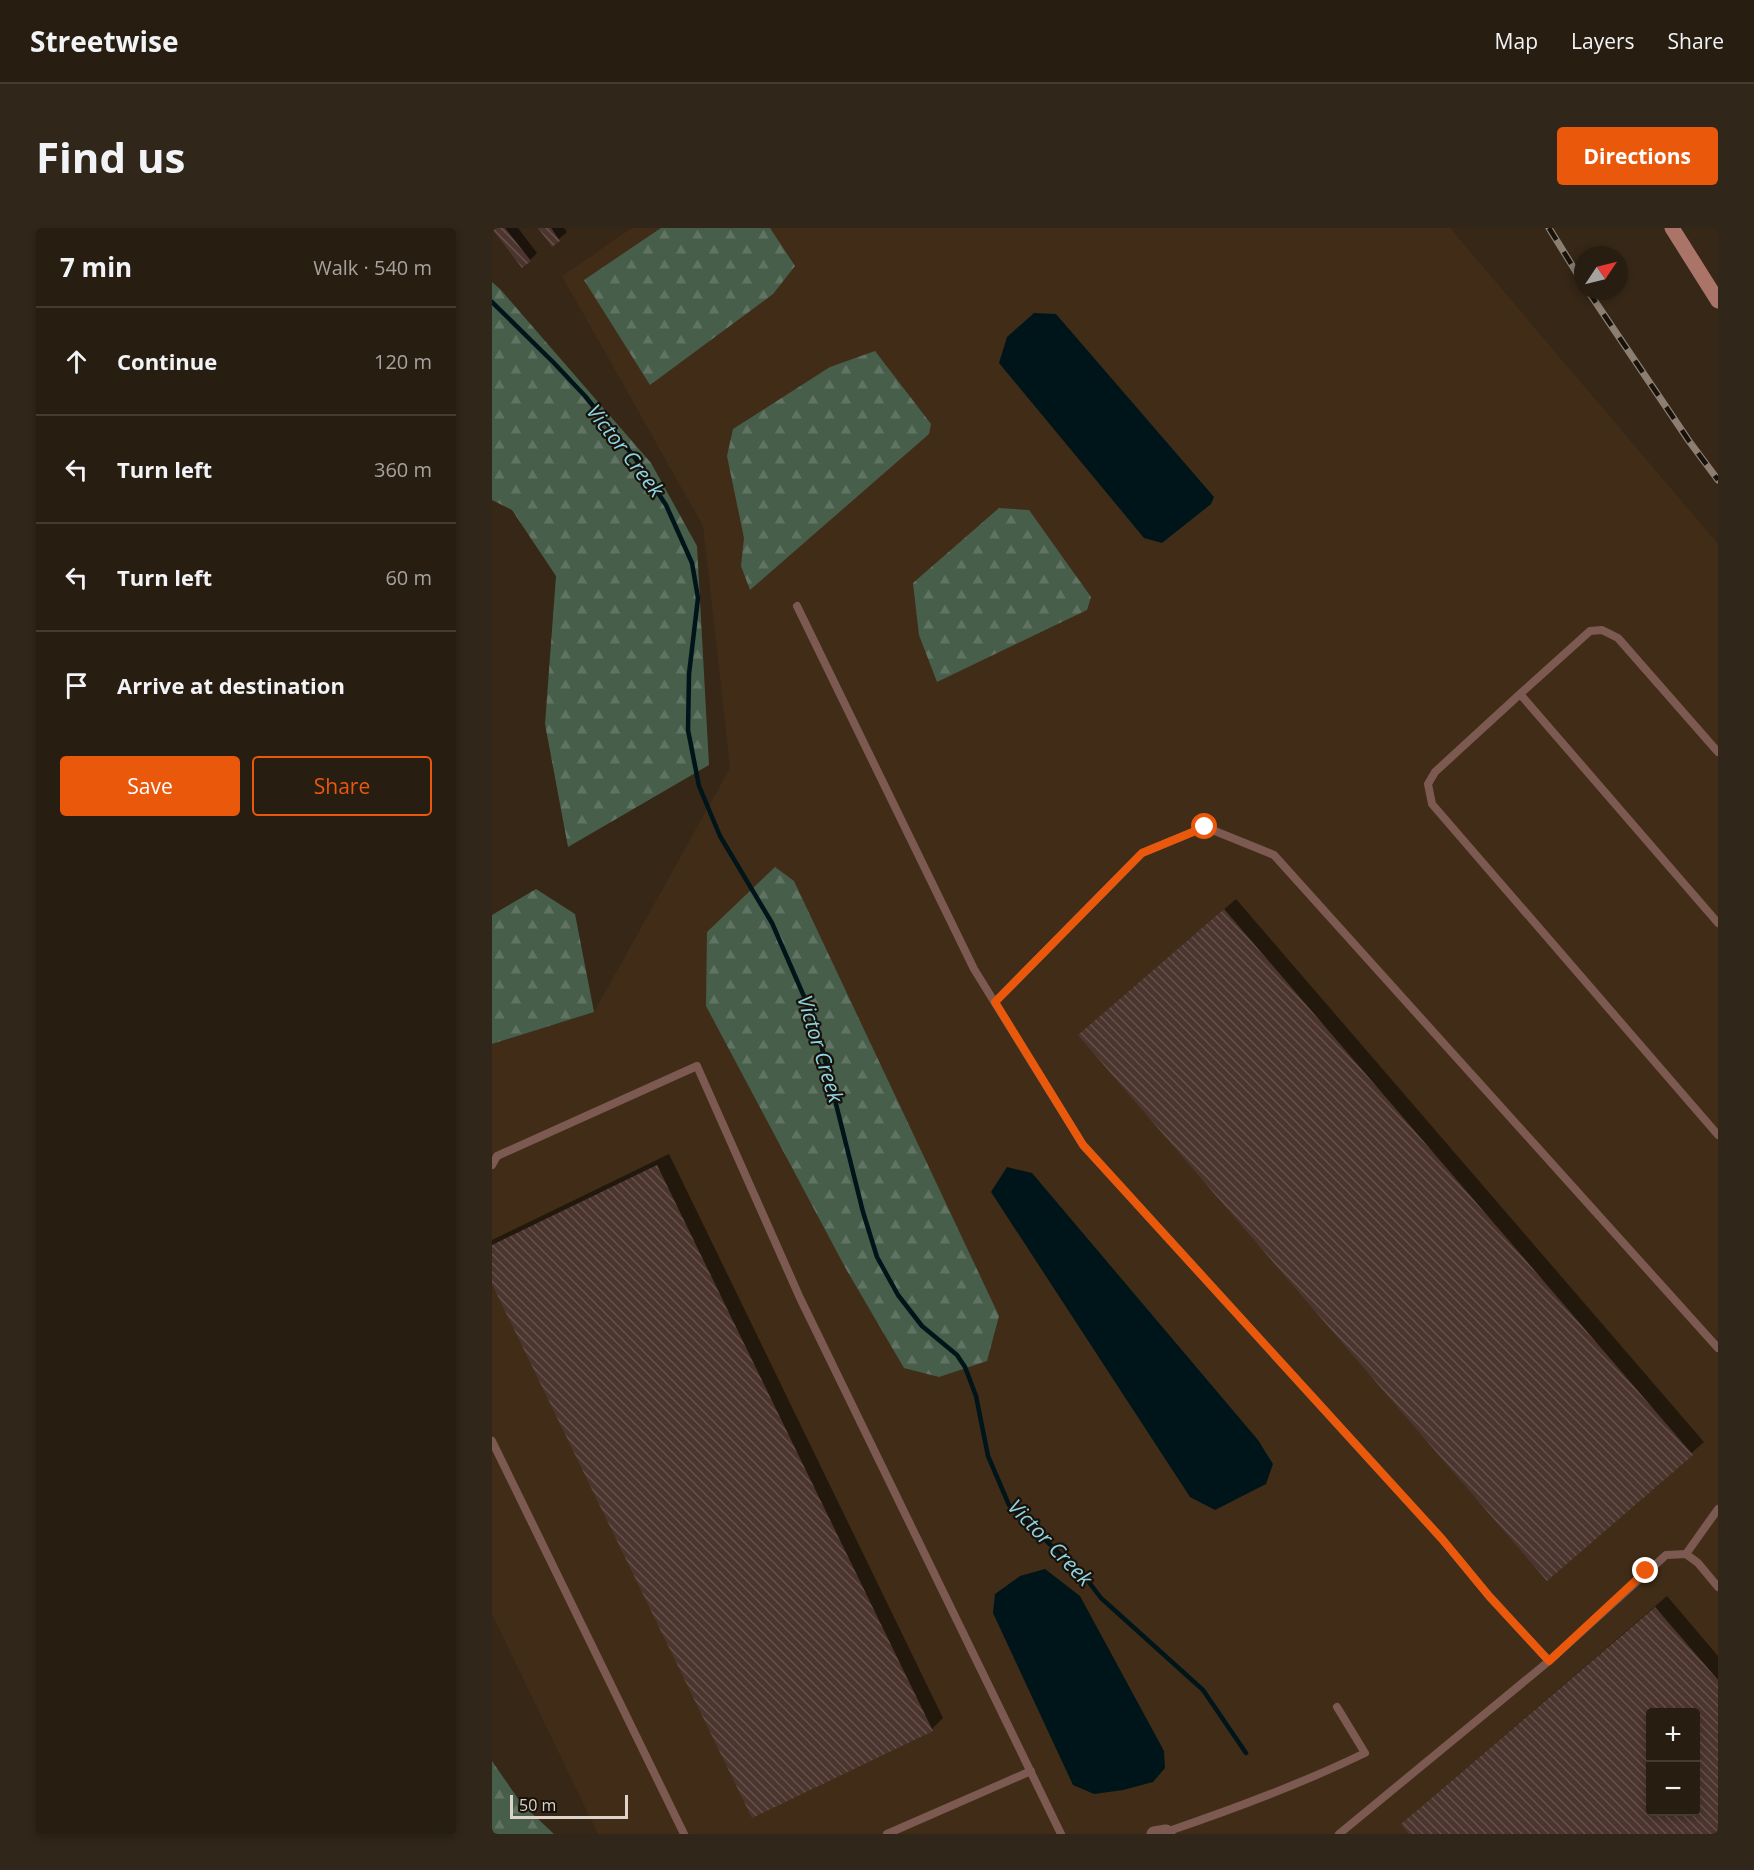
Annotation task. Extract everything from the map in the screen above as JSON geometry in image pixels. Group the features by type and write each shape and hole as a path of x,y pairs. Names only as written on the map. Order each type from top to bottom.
{"main road":[{"path":"1672,228 1718,301"}],"lane":[{"path":"797,606 975,969 1083,1145 1442,1539 1489,1596 1549,1661"},
{"path":"1718,752 1618,638 1602,630 1590,631 1435,772 1428,784 1432,804 1718,1135"},
{"path":"1520,694 1718,923"},
{"path":"995,1002 1142,853 1205,827 1275,855 1718,1348"},
{"path":"492,1166 497,1156 697,1066 800,1298 1061,1834"},
{"path":"492,1441 684,1834"},
{"path":"1686,1554 1718,1509"},
{"path":"1339,1834 1549,1661 1666,1555 1686,1554 1698,1563 1718,1587"},
{"path":"1163,1833 1225,1812 1324,1773 1365,1753 1337,1707"},
{"path":"887,1834 1031,1771"}],"shaded area":[{"path":"632,228 1450,228 1718,544 1718,1834 598,1834 492,1614 492,1044 594,1012 730,768 703,526 562,276"},
{"path":"1034,313 1056,314 1214,497 1211,504 1162,543 1144,538 999,363 1007,337"},
{"path":"1007,1167 1032,1173 1258,1440 1273,1464 1266,1484 1215,1510 1190,1497 991,1192"},
{"path":"1045,1569 1080,1596 1164,1751 1165,1768 1153,1782 1123,1790 1094,1794 1073,1785 993,1613 995,1594 1020,1576"}],"green space":[{"path":"661,228 770,228 795,266 773,294 650,385 584,280"},
{"path":"492,282 651,463 697,546 709,765 568,847 545,724 556,576 512,510 492,500"},
{"path":"875,351 931,424 929,434 750,590 741,566 744,538 727,456 733,429 830,367"},
{"path":"999,508 1029,510 1091,597 1087,610 937,682 919,635 913,583"},
{"path":"775,867 794,881 999,1316 987,1361 939,1377 904,1368 846,1269 706,1006 707,932"},
{"path":"536,889 575,914 594,1012 492,1044 492,915"},
{"path":"492,1761 521,1803 554,1834 492,1834"}],"building":[{"path":"505,228 531,261 522,268 493,230"},
{"path":"538,228 551,228 560,241 552,247"},
{"path":"1224,909 1693,1455 1547,1581 1078,1035"},
{"path":"657,1165 933,1731 752,1818 492,1284 492,1245"},
{"path":"1655,1607 1718,1680 1718,1834 1409,1834 1401,1824"}],"waterway":[{"name":"Victor Creek","path":"492,302 585,396 635,458 666,505 692,563 698,598 689,674 688,730 699,786 720,836 772,923 816,1024 863,1212 877,1257 898,1295 922,1326 957,1355 965,1367 976,1396 988,1456 1009,1505 1088,1581 1101,1598 1203,1690 1246,1753"}],"railway":[{"path":"1549,228 1574,268"},
{"path":"1594,300 1718,480"}],"route":[{"path":"1205,827 1142,853 995,1002 1083,1145 1442,1539 1489,1596 1549,1661 1646,1571"}]}
